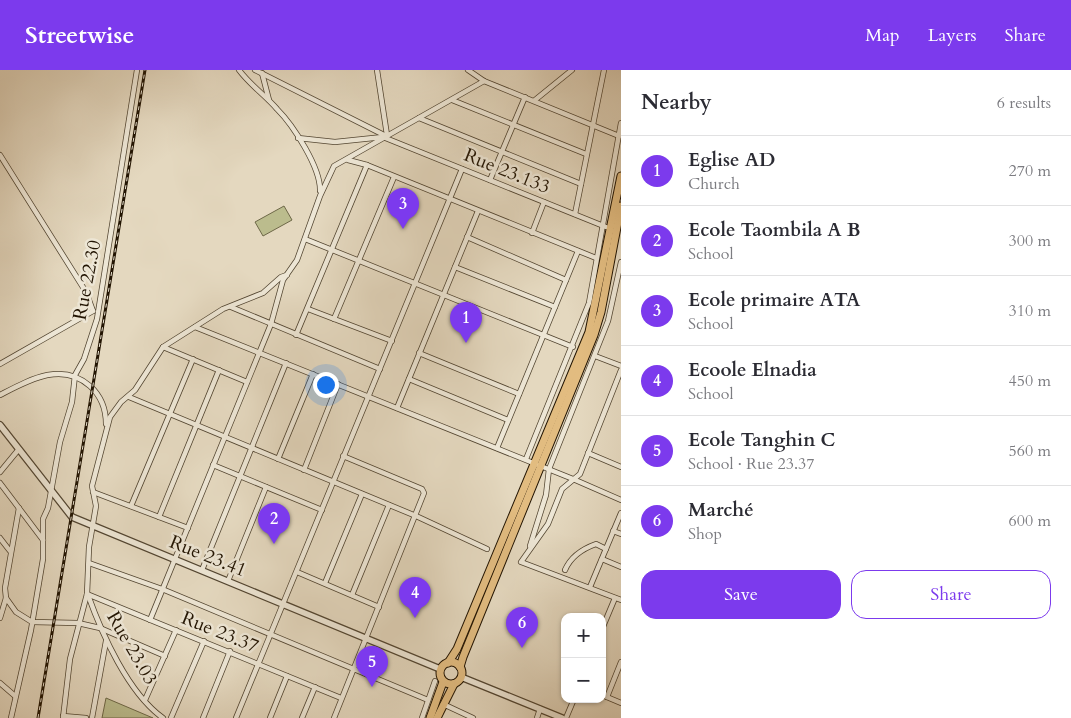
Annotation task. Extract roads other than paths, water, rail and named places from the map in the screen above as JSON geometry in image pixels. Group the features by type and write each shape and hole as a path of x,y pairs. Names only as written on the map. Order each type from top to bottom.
{"main road":[{"path":"430,718 443,682 440,670 458,648 594,335 600,312 621,176"},
{"path":"613,230 621,206"},
{"path":"437,718 454,684 461,677 460,668 463,657 538,464"},
{"path":"448,662 455,663 460,668"},
{"path":"443,682 454,684"}],"street":[{"name":"Rue 22.30","path":"11,718 32,622 44,540 42,523 51,490 60,442 72,402 74,375 84,359 99,308 137,70"},
{"path":"239,70 285,118 298,138 315,169 320,187 320,196"},
{"name":"Rue 23.133","path":"255,70 385,136 613,230"},
{"path":"377,70 385,136"},
{"path":"468,70 484,81 535,100 619,136"},
{"path":"535,100 554,87 572,70"},
{"path":"575,214 604,70"},
{"path":"261,72 270,101"},
{"path":"150,620 271,324 281,287 306,239 320,196 334,166 348,160 385,136 452,100 477,83 484,81"},
{"path":"490,180 525,97"},
{"path":"452,100 586,154"},
{"path":"420,118 581,184"},
{"path":"526,459 573,347 589,303 596,258 613,230 621,123"},
{"path":"298,138 335,142 385,136"},
{"path":"0,155 86,292 93,311"},
{"path":"348,160 596,258"},
{"path":"296,335 367,166"},
{"path":"236,718 462,169"},
{"path":"334,319 394,177"},
{"path":"532,233 544,202"},
{"path":"397,408 478,211"},
{"path":"467,237 566,280"},
{"path":"306,239 573,347"},
{"path":"497,448 578,251"},
{"path":"530,547 546,495 549,469 608,321 621,262"},
{"path":"455,267 555,307"},
{"path":"86,718 63,717 70,659 87,594 86,583 96,506 92,483 106,426 114,410 129,397 162,346 231,306 263,293 281,277 287,275"},
{"path":"231,306 380,369"},
{"path":"0,364 99,308"},
{"path":"308,309 392,340"},
{"path":"195,327 526,459 621,500"},
{"path":"162,346 247,382"},
{"path":"419,353 519,394"},
{"path":"595,356 621,368 580,474 562,489 548,524 521,562 621,600"},
{"path":"131,506 193,359"},
{"path":"202,570 286,363"},
{"path":"159,517 219,370"},
{"path":"0,395 50,374 74,375 82,379 98,394 106,412 106,426"},
{"path":"278,459 313,374"},
{"path":"409,378 508,420"},
{"path":"304,470 338,384"},
{"path":"129,397 416,516 487,549"},
{"name":"Rue 23.41","path":"0,425 72,517 440,670"},
{"path":"0,472 19,449"},
{"path":"588,453 621,466"},
{"path":"334,718 416,516 423,490 343,456"},
{"path":"213,465 322,510"},
{"path":"0,483 44,540"},
{"path":"228,581 266,487"},
{"path":"93,492 188,528"},
{"path":"325,583 362,494"},
{"path":"352,595 389,505"},
{"path":"0,618 6,598 4,588 18,508"},
{"path":"590,588 621,513"},
{"path":"614,531 621,534"},
{"path":"0,538 10,551"},
{"path":"565,570 572,556 590,546 596,544 606,549"},
{"path":"602,559 621,567"},
{"path":"89,563 162,589 270,636 428,700"},
{"path":"297,572 379,607"},
{"name":"Rue 23.37","path":"87,594 341,698"},
{"name":"Rue 23.03","path":"87,594 106,641 145,700 163,718"},
{"path":"6,598 24,618 32,622 78,623 100,628 165,656"},
{"path":"606,619 615,598"},
{"path":"145,700 176,630"},
{"path":"92,718 106,641"},
{"path":"172,718 204,641"},
{"path":"203,718 230,651"},
{"path":"606,694 621,662"},
{"path":"270,718 288,676"},
{"path":"461,677 562,718"},
{"path":"422,718 435,681"},
{"path":"0,683 15,696"},
{"path":"302,718 315,687"},
{"path":"606,696 621,703"},
{"path":"566,718 572,703"},
{"path":"443,704 473,718"},
{"path":"537,718 540,708"}],"railway":[{"path":"38,718 145,70"}],"place":[{"name":"Ecole primaire ATA","path":"403,229"},
{"name":"Eglise AD","path":"466,343"},
{"name":"Ecole Taombila A B","path":"274,544"},
{"name":"Ecoole Elnadia","path":"415,618"},
{"name":"Marché","path":"522,648"},
{"name":"Ecole Tanghin C","path":"372,687"}]}
